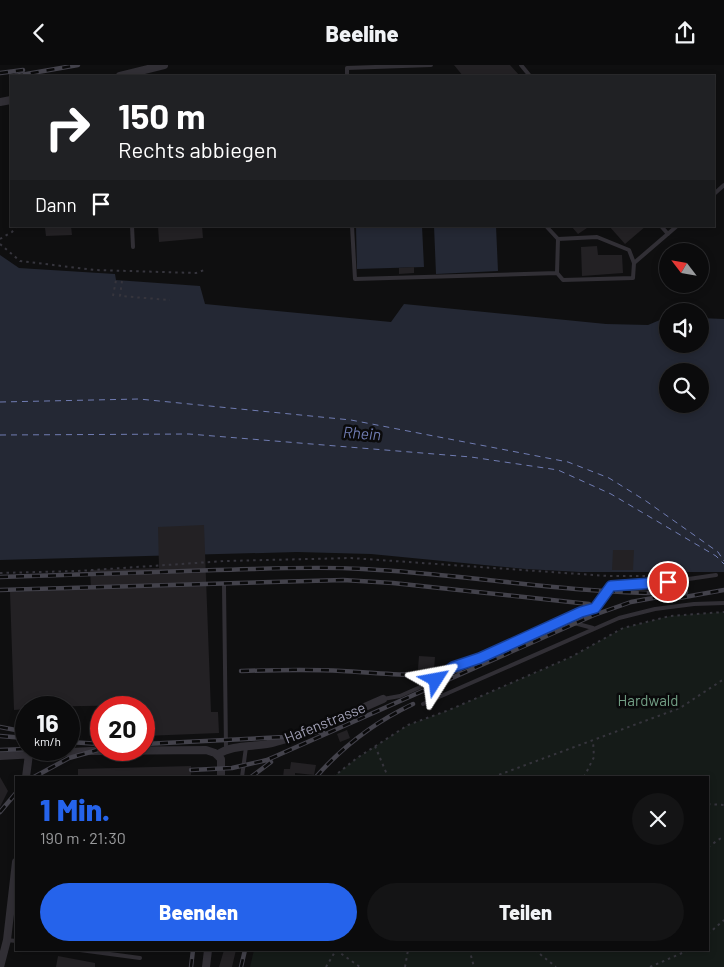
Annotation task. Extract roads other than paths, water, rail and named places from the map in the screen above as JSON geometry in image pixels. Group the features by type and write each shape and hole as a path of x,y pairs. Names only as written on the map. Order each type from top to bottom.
{"street":[{"path":"141,74 164,65"},
{"name":"Hafenstrasse","path":"217,755 226,749 273,743 297,736 383,699"},
{"path":"80,751 206,750 217,755 222,762 221,776"},
{"path":"0,756 15,755"},
{"path":"26,776 28,761"},
{"path":"0,967 7,940 15,883"},
{"path":"206,967 208,951"}],"lane":[{"path":"347,75 347,67 431,65"},
{"path":"521,65 529,75"},
{"path":"132,227 133,247"},
{"path":"352,227 355,279 557,273"},
{"path":"547,227 558,239 557,273 564,280 633,278 634,263 629,250 597,237 558,239"},
{"path":"663,227 668,234"},
{"path":"634,263 676,227"},
{"path":"383,699 400,695 436,680 453,667 480,658 595,608 611,586 668,582 716,575"},
{"path":"224,586 226,749"},
{"path":"423,705 619,618 655,609 694,604 724,603"},
{"path":"567,619 594,629"},
{"path":"242,776 246,747"},
{"path":"7,940 15,941"},
{"path":"88,951 140,958"}],"water":[{"path":"356,227 422,227 424,267 357,269"},
{"path":"434,227 496,227 498,271 436,274"},
{"name":"Rhein","path":"0,255 19,268 115,274 116,280 200,286 205,304 391,322 404,304 606,324 648,325 659,320 659,353 709,353 709,318 724,319 724,572 580,572 526,569 371,554 297,552 0,560"}],"railway":[{"path":"21,75 78,65"},
{"path":"0,73 23,70"},
{"path":"0,577 271,568 345,568 595,590 673,593"},
{"path":"0,590 343,580 393,583 589,604"},
{"path":"679,598 724,590"},
{"path":"191,770 232,768 267,760 594,615 631,602 686,592"},
{"path":"241,671 317,670 416,675 460,670"},
{"path":"317,776 337,755 360,736 413,704"},
{"path":"0,727 15,730"},
{"path":"155,743 284,737 323,731"},
{"path":"0,736 15,737"},
{"path":"80,743 90,743"},
{"path":"0,750 15,749"},
{"path":"36,776 69,758 90,752"},
{"path":"252,776 271,762"},
{"path":"0,812 15,794"},
{"path":"191,967 193,951"},
{"path":"241,967 245,951"}],"park label":[{"name":"Hardwald","path":"648,701"}]}
